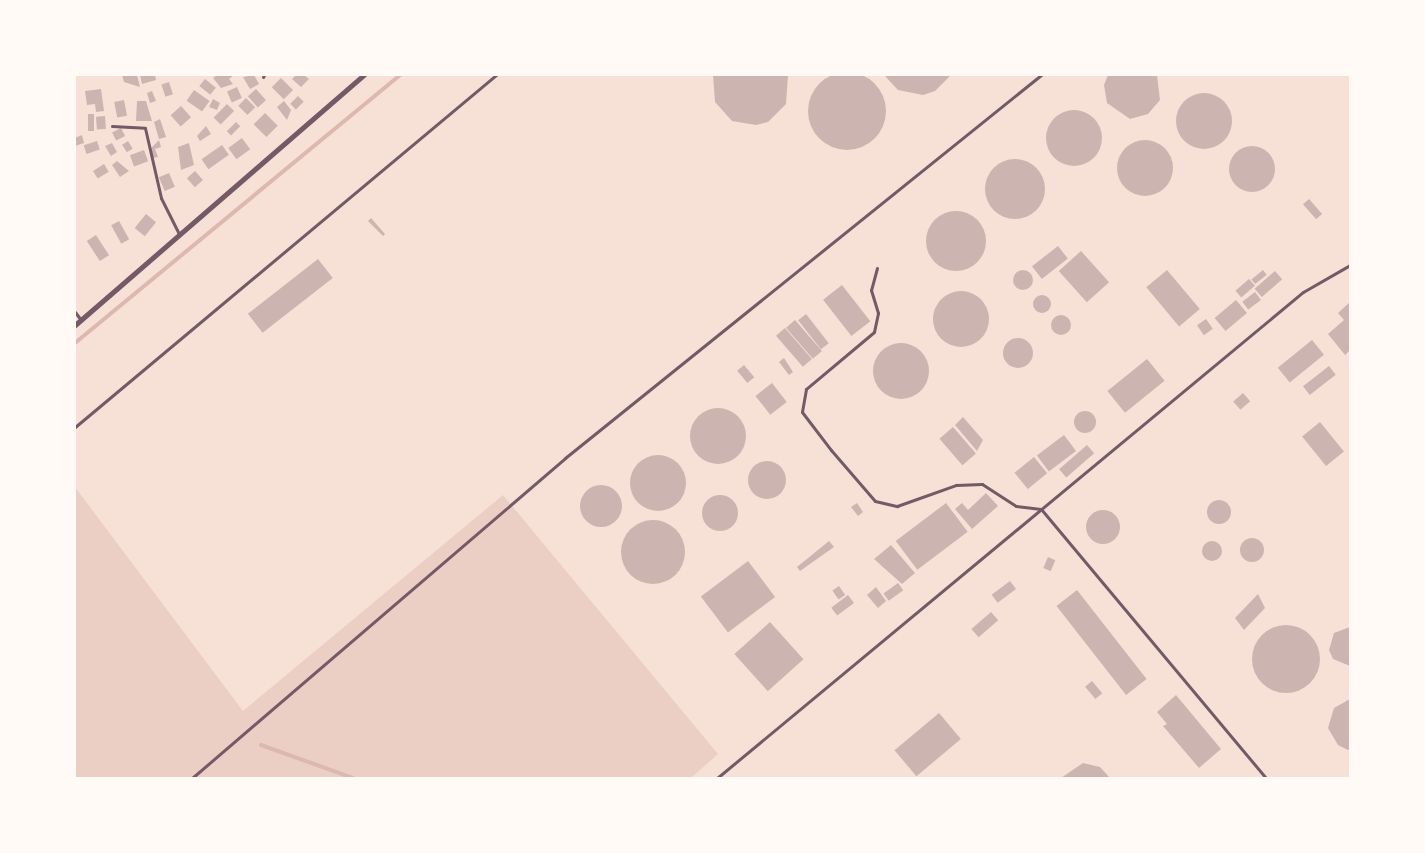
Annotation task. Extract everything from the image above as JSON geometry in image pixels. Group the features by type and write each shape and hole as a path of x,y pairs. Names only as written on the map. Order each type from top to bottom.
{"street":[{"path":"75,325 362,75"}],"lane":[{"path":"75,427 496,75"},
{"path":"192,778 566,458 1040,75"},
{"path":"112,126 145,128 161,198 179,235"},
{"path":"717,778 1303,292 1350,265"},
{"path":"877,268 871,290 878,313 874,332 806,389 802,412 875,501 897,506 956,485 982,484 1016,506 1041,509 1266,778"},
{"path":"75,312 81,320"}],"shaded area":[{"path":"75,487 243,711 503,495 718,754 691,778 75,778"}],"building":[{"path":"847,72 862,75 874,84 883,96 886,111 883,126 874,138 862,147 847,150 832,147 820,138 811,126 808,111 811,96 820,84 832,75"},
{"path":"122,75 137,75 140,87 124,82"},
{"path":"140,75 155,75 156,80 142,84"},
{"path":"217,75 234,75 229,79 233,84 221,88 213,78"},
{"path":"254,75 259,84 250,89 243,77"},
{"path":"296,75 304,75 309,79 301,87 292,79"},
{"path":"713,75 788,75 786,104 768,122 756,125 732,121 715,102"},
{"path":"884,75 951,75 935,91 923,95 898,90"},
{"path":"1108,75 1157,75 1160,100 1148,114 1130,119 1107,103 1104,85"},
{"path":"281,78 293,90 284,99 272,87"},
{"path":"205,79 216,88 210,95 199,86"},
{"path":"169,82 173,94 165,97 161,84"},
{"path":"237,87 242,98 232,102 227,91"},
{"path":"101,89 104,111 96,112 95,104 87,105 85,91"},
{"path":"256,89 266,100 258,108 248,96"},
{"path":"194,90 210,101 202,112 187,101"},
{"path":"152,91 156,101 150,103 147,93"},
{"path":"1198,93 1210,93 1220,97 1228,105 1232,121 1228,137 1220,145 1210,149 1198,149 1188,145 1180,137 1176,127 1176,115 1180,105 1188,97"},
{"path":"298,96 304,102 296,109 290,104"},
{"path":"246,98 255,107 247,115 238,106"},
{"path":"213,99 220,103 217,110 209,107"},
{"path":"124,100 127,116 117,118 114,102"},
{"path":"137,101 146,101 152,121 136,121"},
{"path":"284,101 291,110 287,120 277,107"},
{"path":"227,104 234,111 221,125 214,117"},
{"path":"181,106 191,117 181,127 171,115"},
{"path":"1068,110 1080,110 1090,114 1098,122 1102,138 1098,154 1090,162 1080,166 1068,166 1058,162 1050,154 1046,144 1046,132 1050,122 1058,114"},
{"path":"265,113 278,126 266,137 254,124"},
{"path":"88,114 94,114 94,131 88,131"},
{"path":"105,116 106,129 97,130 96,117"},
{"path":"160,119 166,137 159,139 154,122"},
{"path":"236,122 240,126 231,135 227,131"},
{"path":"206,126 211,134 200,141 197,136"},
{"path":"121,128 125,136 116,141 112,133"},
{"path":"82,135 84,143 75,146 75,138"},
{"path":"242,138 250,149 236,159 228,148"},
{"path":"159,140 161,147 155,149 158,157 153,158 150,149"},
{"path":"1139,140 1151,140 1161,144 1169,152 1173,168 1169,184 1161,192 1151,196 1139,196 1129,192 1121,184 1117,174 1117,162 1121,152 1129,144"},
{"path":"97,141 100,150 86,154 84,145"},
{"path":"128,141 133,149 127,152 122,145"},
{"path":"112,143 117,152 111,156 105,146"},
{"path":"189,143 194,165 181,170 178,147"},
{"path":"222,145 229,155 208,169 202,159"},
{"path":"1252,146 1265,150 1271,156 1275,169 1271,182 1265,188 1252,192 1239,188 1233,182 1229,169 1233,156 1239,150"},
{"path":"144,150 148,161 134,166 130,155"},
{"path":"1009,159 1021,159 1032,164 1040,172 1045,183 1043,201 1032,214 1021,219 1009,219 998,214 990,206 985,195 985,183 990,172 998,164"},
{"path":"117,161 129,171 120,177 112,165"},
{"path":"104,164 109,172 98,179 93,171"},
{"path":"195,171 203,180 195,187 187,178"},
{"path":"169,173 175,187 165,191 159,177"},
{"path":"1309,199 1322,214 1316,219 1303,204"},
{"path":"956,211 973,216 981,224 986,241 981,258 973,266 956,271 939,266 931,258 926,241 931,224 939,216"},
{"path":"146,214 156,222 145,236 135,228"},
{"path":"371,218 385,234 383,236 368,221"},
{"path":"119,221 129,239 121,244 111,225"},
{"path":"96,235 109,255 100,261 87,241"},
{"path":"1058,246 1068,259 1042,279 1032,266"},
{"path":"1081,251 1109,282 1087,302 1059,271"},
{"path":"318,259 333,278 263,333 248,314"},
{"path":"1023,270 1030,273 1033,280 1030,287 1023,290 1016,287 1013,280 1016,273"},
{"path":"1167,270 1200,309 1179,326 1146,287"},
{"path":"1263,270 1267,275 1255,284 1251,279"},
{"path":"1275,271 1282,279 1262,297 1255,289"},
{"path":"1249,279 1255,286 1241,298 1235,291"},
{"path":"842,285 870,321 851,336 823,300"},
{"path":"955,291 967,291 977,295 985,303 989,319 985,335 977,343 967,347 955,347 945,343 937,335 933,325 933,313 937,303 945,295"},
{"path":"1255,292 1261,300 1248,310 1242,302"},
{"path":"1042,295 1048,298 1051,304 1048,310 1042,313 1036,310 1033,304 1036,298"},
{"path":"1236,300 1247,313 1225,331 1215,318"},
{"path":"1350,302 1350,350 1345,355 1328,334 1344,320 1338,313"},
{"path":"806,314 829,343 821,349 798,320"},
{"path":"1061,315 1068,318 1071,325 1068,332 1061,335 1054,332 1051,325 1054,318"},
{"path":"1206,319 1213,329 1204,335 1197,325"},
{"path":"795,320 822,351 813,359 786,328"},
{"path":"785,328 812,359 803,367 776,336"},
{"path":"1018,338 1024,339 1032,347 1032,359 1024,367 1018,368 1012,367 1004,359 1003,353 1004,347 1012,339"},
{"path":"1312,340 1324,355 1290,382 1278,368"},
{"path":"895,343 907,343 917,347 925,355 929,371 925,387 917,395 907,399 895,399 885,395 877,387 873,377 873,365 877,355 885,347"},
{"path":"784,358 793,372 789,375 779,362"},
{"path":"1147,359 1165,381 1125,413 1107,391"},
{"path":"744,365 754,377 747,383 737,371"},
{"path":"1329,366 1336,375 1310,395 1303,386"},
{"path":"772,383 787,402 770,415 755,396"},
{"path":"1243,393 1250,401 1240,410 1233,402"},
{"path":"712,408 724,408 734,412 742,420 746,436 742,452 734,460 724,464 712,464 702,460 694,452 690,442 690,430 694,420 702,412"},
{"path":"1085,411 1093,414 1096,422 1093,430 1085,433 1077,430 1074,422 1077,414"},
{"path":"963,417 983,440 977,451 955,425"},
{"path":"1320,422 1344,452 1326,466 1302,436"},
{"path":"953,427 976,453 962,465 939,439"},
{"path":"1064,435 1076,451 1049,471 1037,455"},
{"path":"1087,445 1094,453 1066,478 1059,469"},
{"path":"652,455 664,455 674,459 682,467 686,483 682,499 674,507 664,511 652,511 642,507 634,499 630,489 630,477 634,467 642,459"},
{"path":"1034,457 1047,473 1028,489 1015,473"},
{"path":"767,461 781,466 786,480 781,494 767,499 753,494 748,480 753,466"},
{"path":"601,485 616,491 622,506 616,521 601,527 586,521 580,506 586,491"},
{"path":"986,493 998,506 972,529 955,509 962,503 968,510"},
{"path":"720,495 727,496 733,500 737,506 737,520 733,526 727,530 720,531 713,530 707,526 703,520 702,513 703,506 707,500 713,496"},
{"path":"1219,500 1224,501 1230,507 1230,517 1224,523 1219,524 1214,523 1208,517 1207,512 1208,507 1214,501"},
{"path":"857,503 863,512 858,516 851,507"},
{"path":"946,503 968,532 917,570 896,541"},
{"path":"1103,510 1115,515 1120,527 1115,539 1103,544 1091,539 1086,527 1091,515"},
{"path":"653,520 665,522 676,529 683,540 685,552 683,564 676,575 665,582 653,584 641,582 630,575 623,564 621,552 623,540 630,529 641,522"},
{"path":"1252,538 1257,539 1263,545 1263,555 1257,561 1252,562 1247,561 1241,555 1240,550 1241,545 1247,539"},
{"path":"829,541 834,547 800,571 797,567"},
{"path":"1208,541 1216,541 1222,547 1222,555 1216,561 1208,561 1202,555 1202,547"},
{"path":"891,545 915,573 902,584 874,559"},
{"path":"1048,557 1055,560 1051,571 1043,568"},
{"path":"748,561 775,597 728,632 701,597"},
{"path":"1010,581 1016,589 998,603 992,595"},
{"path":"898,583 903,590 889,601 883,594"},
{"path":"839,586 845,595 839,600 832,590"},
{"path":"876,587 886,601 878,608 867,595"},
{"path":"1077,590 1147,679 1126,695 1057,606"},
{"path":"1258,594 1265,608 1244,630 1235,618"},
{"path":"848,595 854,603 837,616 831,608"},
{"path":"991,612 998,620 979,637 971,629"},
{"path":"770,622 803,659 768,691 734,654"},
{"path":"1286,625 1299,628 1310,635 1317,646 1320,659 1317,672 1310,683 1299,690 1286,693 1273,690 1262,683 1255,672 1252,659 1255,646 1262,635 1273,628"},
{"path":"1350,627 1350,666 1333,659 1329,650 1334,633"},
{"path":"1092,681 1102,693 1095,699 1085,687"},
{"path":"1176,695 1221,749 1199,768 1163,726 1167,724 1157,712"},
{"path":"1350,699 1350,749 1348,750 1338,745 1328,728 1334,708"},
{"path":"939,713 961,739 916,776 895,750"},
{"path":"1083,763 1100,767 1110,778 1061,778"}],"waterway":[{"path":"75,343 400,75"},
{"path":"261,745 353,778"}]}
